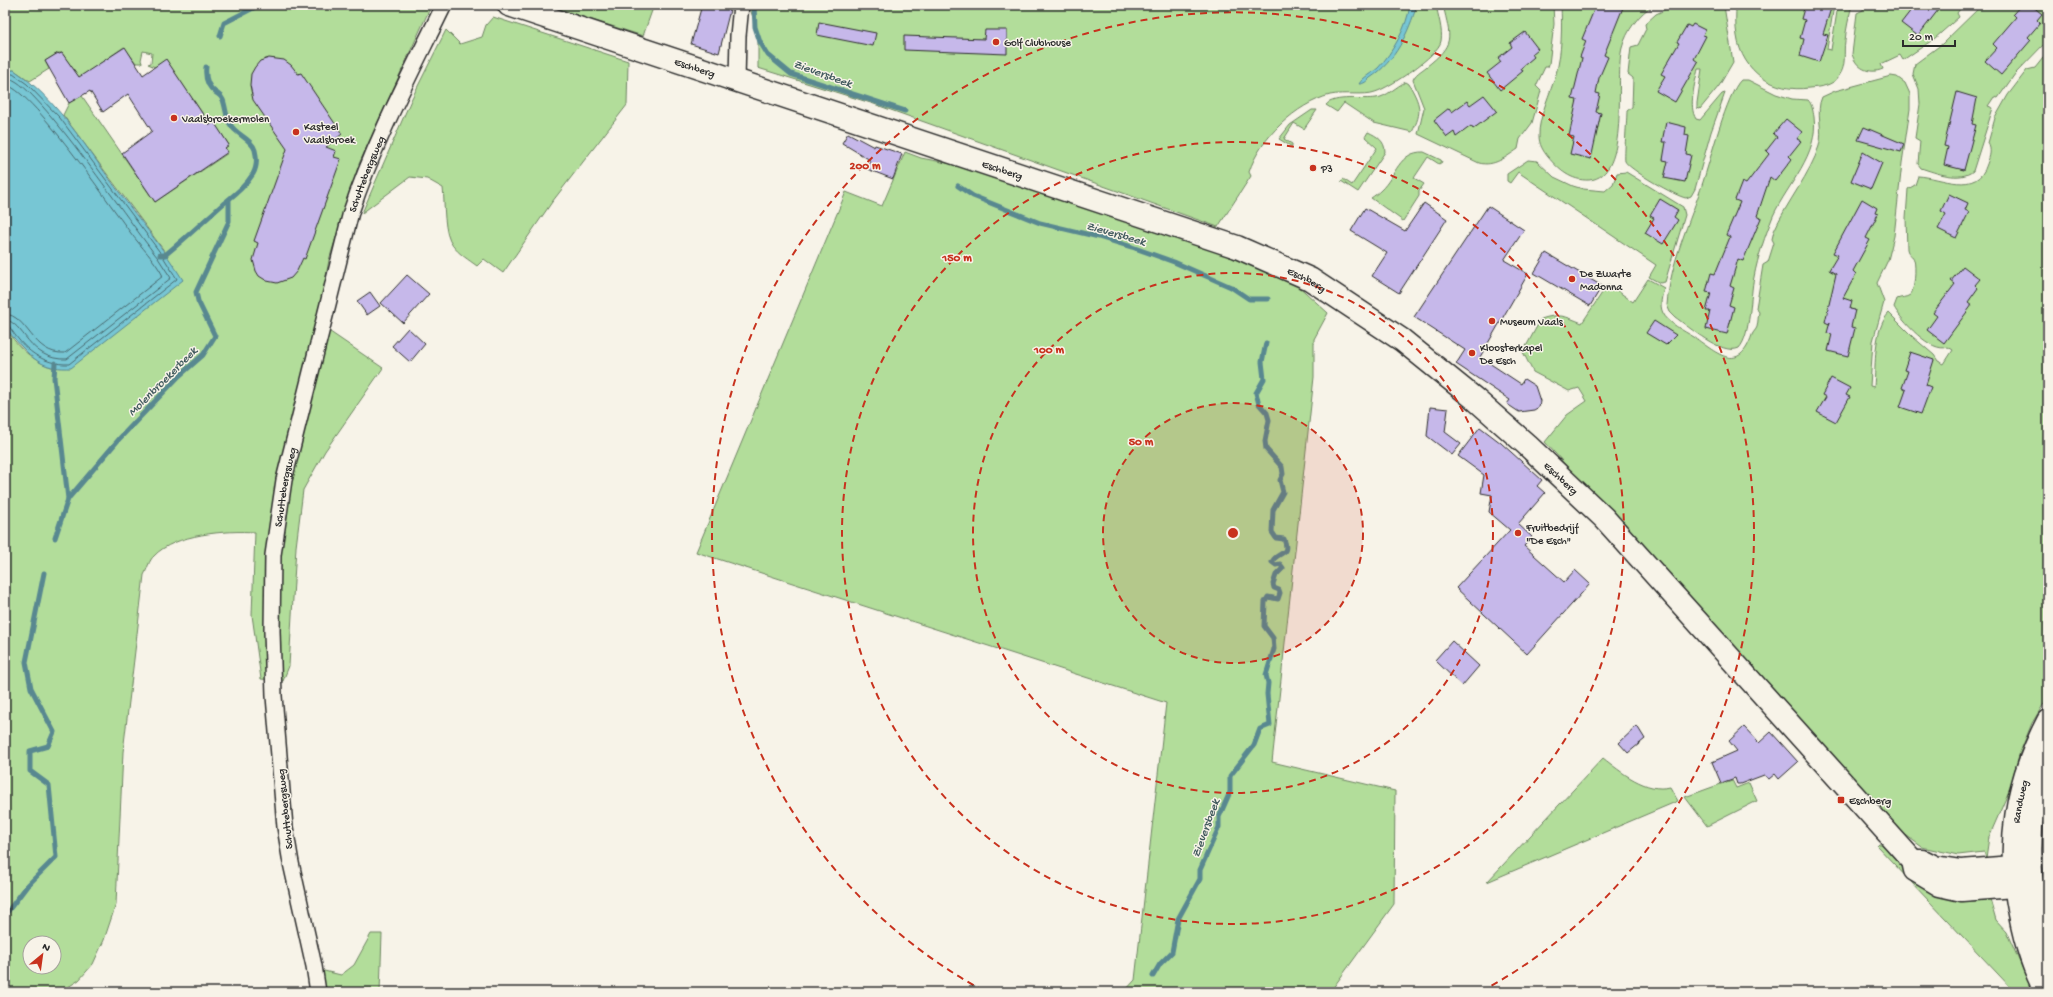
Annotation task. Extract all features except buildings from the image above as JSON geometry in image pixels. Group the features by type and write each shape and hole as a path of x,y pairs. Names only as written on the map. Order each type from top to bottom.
{"street":[{"name":"Schuttebergsweg","path":"318,992 314,966 288,847 280,776 274,696 272,631 273,555 284,480 293,440 351,212 362,178 381,134 444,5"},
{"name":"Eschberg","path":"509,5 1237,247 1310,279 1402,340 1487,409 1604,518 1913,861 1915,870 1921,875 1940,885 1951,888 1974,890 2019,876"},
{"path":"737,81 738,36 741,5"},
{"name":"Randweg","path":"2019,876 2014,834 2021,790 2033,754 2048,721"},
{"name":"Randweg","path":"2019,876 2037,787 2048,752"},
{"path":"2019,876 2036,914 2048,955"},
{"path":"2019,876 2028,948 2046,992"}],"green space":[{"path":"5,5 431,6 359,164 329,260 317,323 383,368 325,451 303,490 296,547 289,666 283,681 261,679 252,615 255,532 216,533 187,538 174,543 163,549 152,558 144,575 123,752 116,904 104,940 93,964 79,980 62,991 109,992 5,992 5,326 14,340 33,358 47,366 55,368 168,256 63,115 69,103 82,96 155,202 228,153 225,148 229,145 221,133 217,135 166,60 155,67 148,64 151,63 152,53 143,51 141,60 142,63 136,63 124,47 79,78 62,53 58,53 45,61 49,69 30,81 14,70 5,71"},
{"path":"545,5 654,5 643,36"},
{"path":"749,5 1436,5 1441,28 1441,41 1432,54 1423,62 1402,78 1382,89 1366,94 1330,95 1317,99 1292,114 1270,135 1254,159 1249,172 1251,176 1218,227 874,104 758,68 758,34"},
{"path":"1443,5 1553,5 1554,24 1549,64 1548,67 1545,67 1536,86 1541,91 1532,123 1520,139 1518,149 1504,158 1490,164 1479,163 1418,134 1424,108 1413,80 1417,74 1442,52 1446,46 1449,33"},
{"path":"1561,5 1654,5 1648,8 1638,18 1630,29 1624,42 1620,62 1619,124 1616,145 1611,162 1602,175 1589,180 1571,177 1561,170 1544,152 1539,139 1539,129 1545,105 1556,74 1559,57"},
{"path":"1675,5 1724,6 1733,62 1719,86 1700,109 1697,108 1697,103 1702,69 1698,69 1692,101 1696,119 1700,120 1722,94 1725,93 1711,132 1695,189 1691,196 1686,198 1673,193 1643,176 1625,161 1627,111 1632,107 1633,78 1628,74 1631,47 1638,45 1646,29 1645,24 1656,14"},
{"path":"1736,5 1834,5 1827,49 1831,50 1838,5 1852,5 1845,36 1844,63 1839,76 1830,84 1813,88 1796,89 1772,83 1762,77 1753,70 1745,60 1740,49 1736,28"},
{"path":"1865,5 1963,5 1957,13 1959,17 1934,39 1903,60 1900,55 1881,64 1883,69 1878,71 1868,71 1857,63 1852,54 1857,13 1863,10"},
{"path":"1982,5 2048,5 2048,40 2015,74 1998,98 1994,97 1988,106 1993,108 1973,171 1962,176 1948,176 1921,168 1918,164 1920,141 1915,138 1920,104 1919,89 1913,74 1915,64 1942,44"},
{"path":"493,17 628,61 627,105 552,202 503,273 484,259 477,266 455,249 450,241 446,227 443,188 427,179 410,177 362,213 411,100 446,30 460,44 482,37 486,25"},
{"path":"2048,48 2048,697 2032,723 2019,755 2009,791 1989,837 1986,858 1984,852 1958,855 1922,847 1903,833 1625,531 1545,442 1567,415 1587,401 1579,388 1569,391 1533,372 1523,352 1541,319 1553,316 1562,316 1582,323 1608,284 1633,302 1648,279 1664,288 1661,307 1665,317 1672,323 1719,354 1727,357 1734,357 1741,354 1747,347 1752,334 1757,327 1759,312 1756,308 1763,265 1768,262 1774,243 1772,239 1774,231 1810,167 1819,146 1821,134 1819,109 1822,97 1835,91 1891,76 1897,77 1905,83 1910,94 1910,109 1894,236 1888,260 1877,283 1884,302 1873,341 1870,386 1874,387 1876,348 1880,329 1889,313 1934,355 1938,361 1944,364 1953,350 1948,347 1941,348 1933,346 1925,341 1903,320 1894,307 1897,299 1907,297 1912,293 1914,284 1915,263 1913,257 1908,253 1907,249 1906,218 1908,189 1915,185 1918,176 1957,183 1967,183 1975,180 1982,174 1990,156 1990,148 1988,143 1995,118 2008,95 2027,70 2035,68 2043,58"},
{"path":"1741,80 1748,80 1776,94 1792,99 1808,100 1814,117 1814,131 1812,144 1807,156 1779,204 1767,231 1754,277 1746,334 1739,348 1732,349 1724,348 1715,344 1697,333 1675,317 1670,312 1667,305 1676,258 1703,182 1730,98"},
{"path":"1406,82 1413,91 1419,108 1418,118 1412,132 1374,123 1344,103 1337,112 1326,105 1335,100 1380,97 1388,94"},
{"path":"1312,110 1317,110 1304,129 1294,123 1284,139 1292,144 1292,147 1279,139 1290,125"},
{"path":"1368,132 1380,139 1384,145 1385,152 1358,192 1341,181 1343,179 1352,185 1377,148 1365,137"},
{"path":"905,152 921,158 952,164 1216,251 1294,282 1328,313 1314,339 1314,377 1272,762 1395,791 1394,904 1330,992 1124,992 1135,980 1166,703 696,552 846,192 882,206"},
{"path":"1424,152 1441,160 1442,162 1439,164 1428,157 1414,178 1424,184 1419,191 1419,196 1403,221 1371,198 1386,184 1403,160 1416,153"},
{"path":"1528,160 1537,161 1554,177 1583,189 1605,191 1613,184 1617,173 1626,172 1683,207 1685,215 1665,282 1660,283 1649,277 1656,265 1518,172 1510,183 1507,181 1507,174"},
{"path":"1603,758 1626,775 1643,784 1661,788 1670,787 1678,801 1487,882"},
{"path":"1732,780 1736,788 1749,783 1757,801 1707,826 1685,797"},
{"path":"2048,839 2048,898 2045,856"},
{"path":"1882,844 1905,870 1944,894 1973,901 1990,899 1996,920 2006,931 2033,992 2015,992 1877,846"},
{"path":"371,934 382,934 380,992 324,992 320,970 341,975 354,965"}],"water":[{"path":"1410,5 1417,5 1410,26 1400,46 1379,71 1365,82 1359,84 1365,77 1384,62 1394,47 1403,30"},
{"path":"14,70 30,82 58,110 71,126 160,246 183,280 71,368 48,366 37,361 10,334 5,326 5,71"}],"waterway":[{"path":"220,36 224,23 259,5"},
{"name":"Zieversbeek","path":"754,5 755,27 760,42 768,55 791,74 905,111"},
{"path":"160,255 165,255 180,243 239,190 250,179 255,168 255,150 251,143 232,128 222,98 212,90 208,84 206,67"},
{"name":"Zieversbeek","path":"958,186 973,196 1040,223 1099,237 1132,247 1174,262 1231,287 1249,299 1268,299"},
{"name":"Molenbroekerbeek","path":"55,538 68,499 120,438 179,376 203,355 215,336 198,301 196,292 229,221 229,201"},
{"name":"Zieversbeek","path":"1153,976 1160,964 1172,952 1178,919 1200,879 1200,870 1219,827 1219,817 1230,792 1230,776 1254,745 1260,729 1270,725 1267,694 1268,683 1266,675 1274,649 1273,638 1264,626 1265,602 1268,597 1278,599 1280,593 1279,590 1274,588 1273,584 1276,575 1283,568 1280,564 1276,565 1272,562 1277,556 1285,551 1286,545 1284,539 1276,538 1272,532 1273,510 1283,492 1280,480 1283,474 1282,467 1266,449 1265,441 1269,420 1267,413 1259,404 1256,393 1264,379 1262,362 1266,343"},
{"path":"55,363 54,378 68,499"},
{"name":"Molenbroekerbeek","path":"5,915 27,886 56,857 49,785 30,771 30,751 48,746 54,732 31,688 26,662 44,573"}],"place":[{"name":"Golf Clubhouse","path":"996,42"},
{"name":"Vaalsbroekermolen","path":"174,118"},
{"name":"Kasteel Vaalsbroek","path":"296,132"},
{"name":"P3","path":"1313,168"},
{"name":"De Zwarte Madonna","path":"1572,279"},
{"name":"Museum Vaals","path":"1492,321"},
{"name":"Kloosterkapel De Esch","path":"1472,353"},
{"name":"Fruitbedrijf \"De Esch\"","path":"1518,533"},
{"name":"Eschberg","path":"1841,800"}]}
